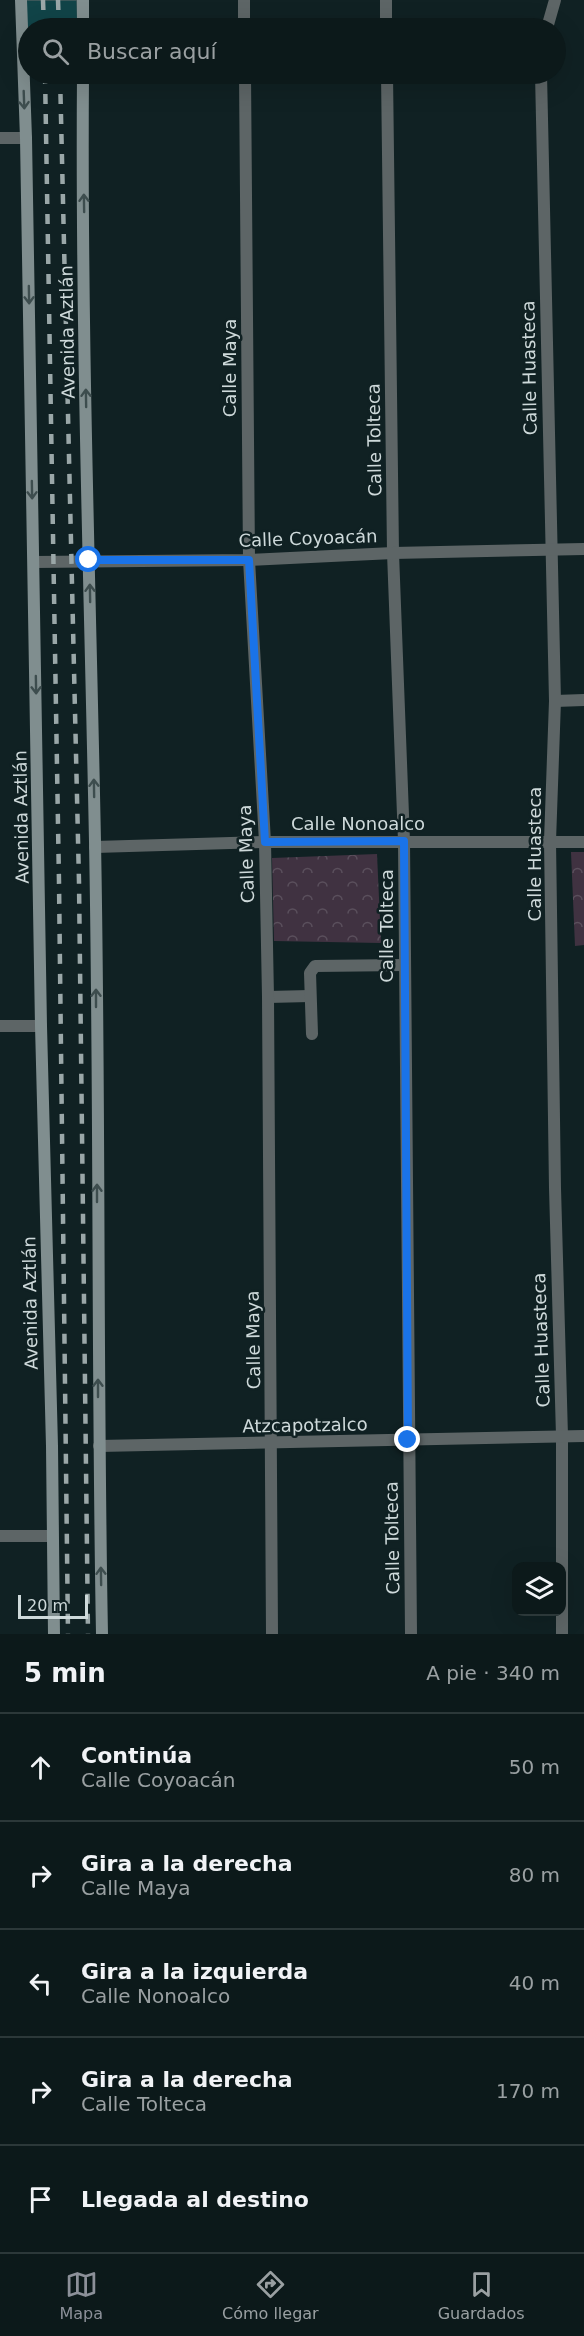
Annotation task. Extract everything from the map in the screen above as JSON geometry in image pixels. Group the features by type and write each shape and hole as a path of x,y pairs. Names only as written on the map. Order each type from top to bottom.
{"main road":[{"name":"Avenida Aztlán","path":"21,0 22,18"},
{"path":"83,0 83,18"},
{"name":"Avenida Aztlán","path":"24,84 54,1634"},
{"name":"Avenida Aztlán","path":"83,84 95,847 102,1634"}],"street":[{"path":"244,0 244,18"},
{"path":"386,0 386,18"},
{"path":"550,18 555,0"},
{"name":"Calle Maya","path":"245,84 249,560 265,842 268,997 272,1634"},
{"name":"Calle Tolteca","path":"387,84 393,552 404,841 411,1634"},
{"name":"Calle Huasteca","path":"541,84 555,701 550,841 555,1188 562,1436 562,1634"},
{"path":"0,138 26,138"},
{"name":"Calle Coyoacán","path":"34,562 249,560 393,552 584,549"},
{"path":"555,701 584,700"},
{"name":"Calle Nonoalco","path":"95,847 265,842 584,842"},
{"path":"312,1034 310,973 315,966 404,965"},
{"path":"268,997 310,996"},
{"path":"0,1026 41,1026"},
{"name":"Atzcapotzalco","path":"99,1446 584,1436"},
{"path":"0,1536 52,1536"}],"green space":[{"path":"571,852 584,852 584,945 575,946"},
{"path":"377,854 381,943 274,941 272,858"}],"building":[{"path":"25,0 77,0 78,18 25,18"}],"railway":[{"path":"43,0 44,18"},
{"path":"58,0 59,18"},
{"path":"45,84 59,882 68,1634"},
{"path":"60,84 79,882 88,1634"}],"route":[{"path":"89,560 249,560 265,842 404,841 408,1440"}]}
